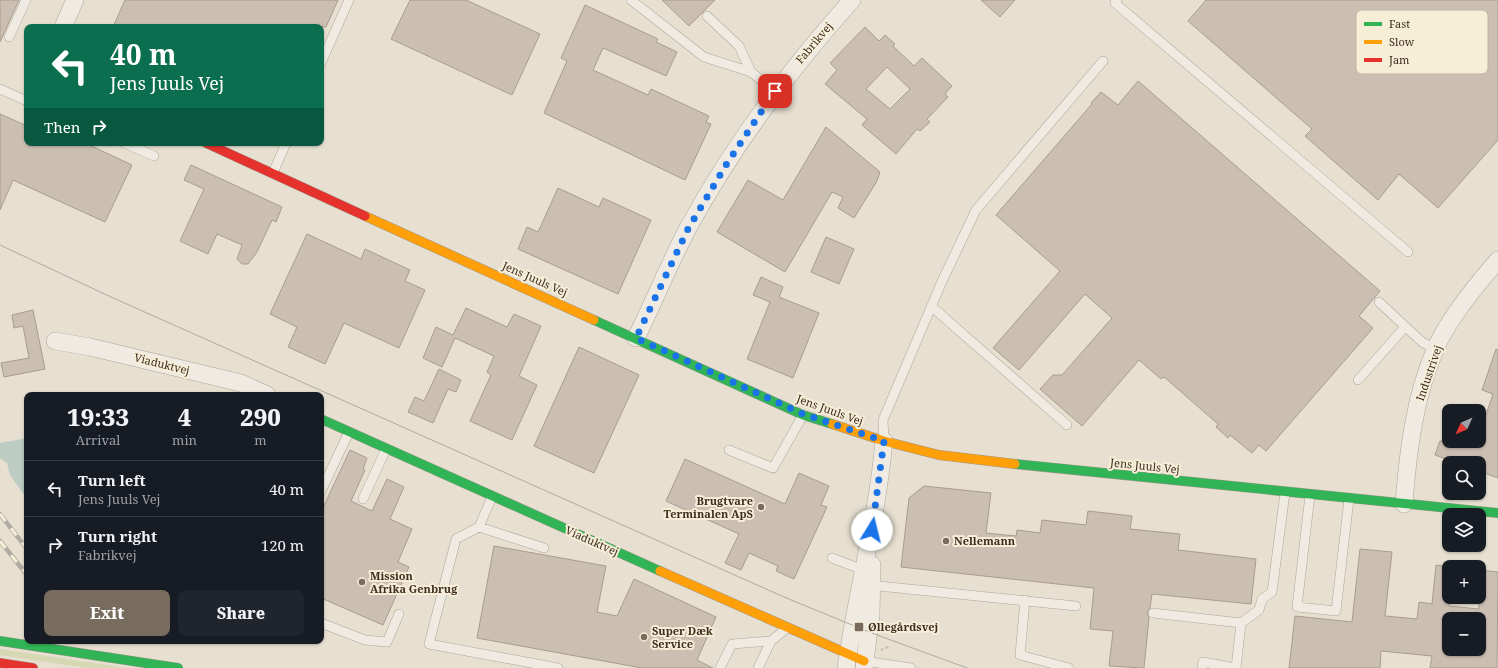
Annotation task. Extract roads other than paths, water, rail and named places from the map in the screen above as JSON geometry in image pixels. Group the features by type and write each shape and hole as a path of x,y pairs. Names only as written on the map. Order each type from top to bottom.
{"street":[{"path":"64,24 75,0"},
{"name":"Fabrikvej","path":"636,338 688,229 726,165 775,91 820,35 852,0"},
{"name":"Jens Juuls Vej","path":"213,146 803,414 884,441 954,457 1039,467 1285,493 1498,513"},
{"name":"Industrivej","path":"1404,504 1409,446 1419,398 1435,349 1456,314 1498,260"},
{"name":"Viaduktvej","path":"55,341 90,347 241,383 257,392"},
{"name":"Viaduktvej","path":"324,420 492,497 788,627 847,661 864,664"},
{"path":"847,661 866,578 884,441"},
{"path":"864,664 871,615 866,578"},
{"path":"0,641 178,668"},
{"path":"0,663 33,668"}],"lane":[{"path":"9,37 26,0"},
{"path":"324,56 349,0"},
{"path":"631,0 704,57 751,72 775,91"},
{"path":"1118,0 1115,3 1408,252"},
{"path":"707,16 739,46 751,72"},
{"path":"884,441 883,420 932,306 976,210 1103,61"},
{"path":"0,89 24,100"},
{"path":"131,146 154,156"},
{"path":"272,173 285,146"},
{"path":"1379,302 1422,342 1435,349"},
{"path":"932,306 1067,425"},
{"path":"1358,380 1405,327"},
{"path":"730,450 773,468 803,414"},
{"path":"324,485 349,432"},
{"path":"363,499 386,449"},
{"path":"1154,613 1242,623 1259,610 1262,598 1272,592 1285,493"},
{"path":"1310,495 1297,607 1336,611 1348,499"},
{"path":"492,497 479,527 456,539 429,644 558,668"},
{"path":"479,527 544,548"},
{"path":"832,558 866,578 1076,606"},
{"path":"1025,600 1020,655 1069,668"},
{"path":"324,624 365,640 387,642 399,614"},
{"path":"1202,668 1203,662 1236,668 1242,623"},
{"path":"758,668 771,641 788,627"},
{"path":"720,668 732,644 771,641"},
{"path":"864,664 911,668"}],"tram line":[{"path":"0,245 111,297 784,597 869,632 967,668"}],"railway":[{"path":"0,514 24,545"},
{"path":"0,541 24,571"}],"place":[{"name":"Brugtvare Terminalen ApS","path":"761,507"},
{"name":"Nellemann","path":"946,541"},
{"name":"Mission Afrika Genbrug","path":"362,582"},
{"name":"Øllegårdsvej","path":"859,627"},
{"name":"Super Dæk Service","path":"644,637"}]}
